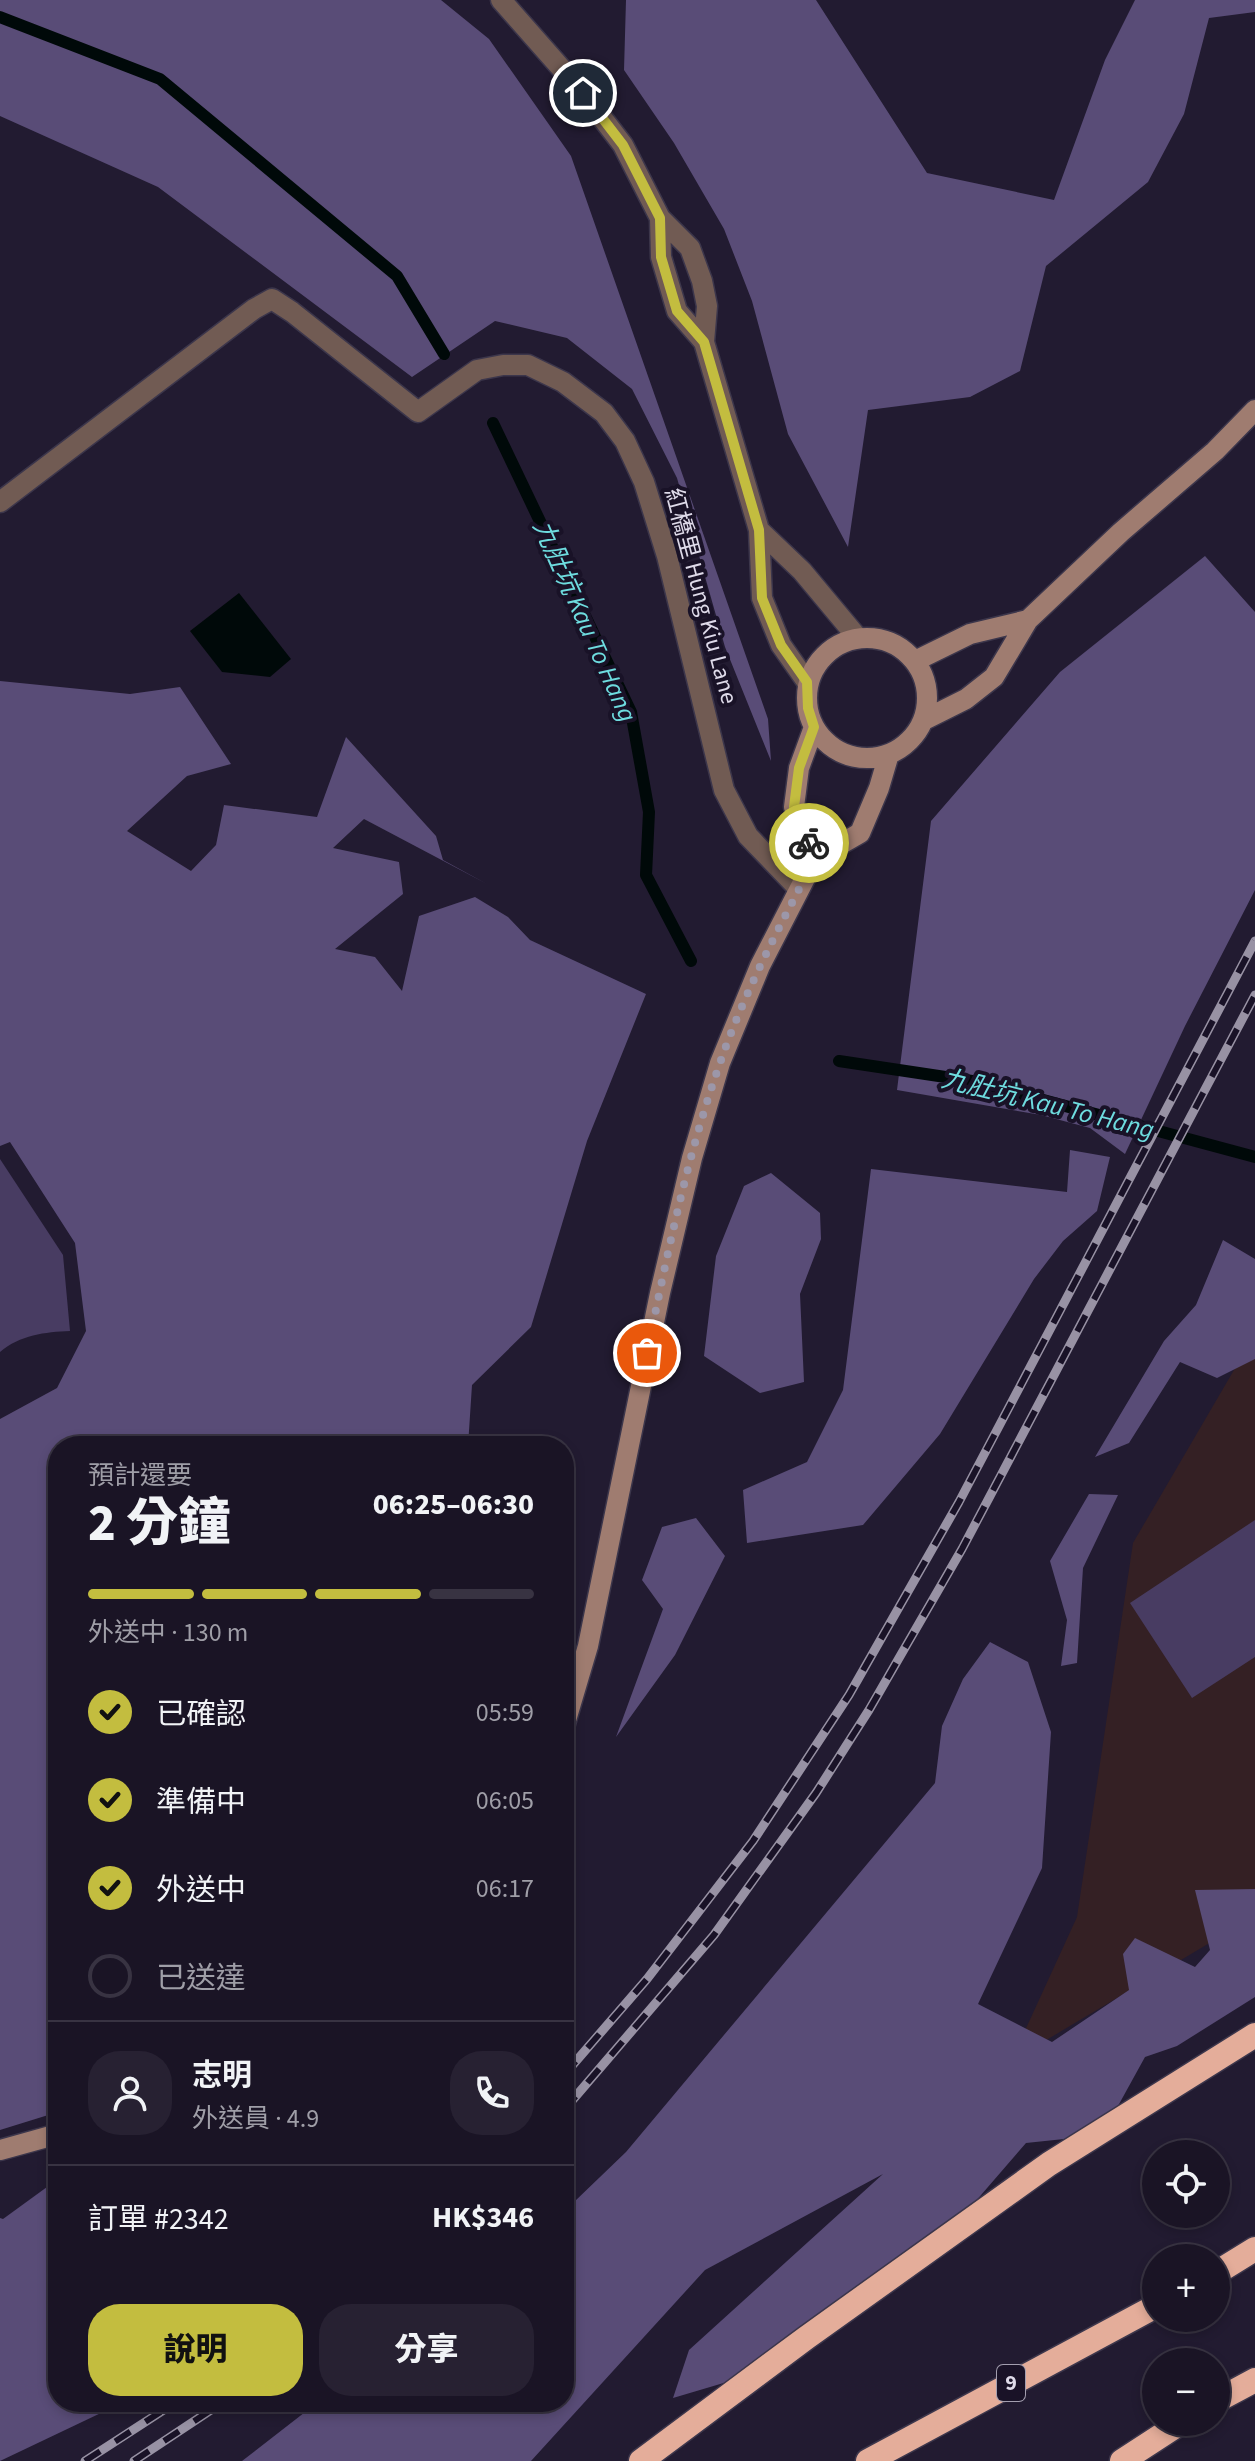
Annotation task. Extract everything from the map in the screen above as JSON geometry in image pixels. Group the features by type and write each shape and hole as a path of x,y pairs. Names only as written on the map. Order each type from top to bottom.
{"highway":[{"path":"641,2461 1049,2164 1255,2035"},
{"path":"1230,2264 1255,2249"},
{"name":"9","path":"868,2461 1142,2314"},
{"path":"1230,2393 1255,2380"},
{"path":"1122,2461 1160,2436"}],"main road":[{"path":"926,719 927,690 923,674 915,661 888,641 857,637 842,643 826,653 807,682 808,708 814,727 826,742 845,754 864,758 889,754 912,740 926,719 966,699 994,677 1028,620 1121,532 1215,451 1255,410"},
{"path":"915,661 970,634 1028,620"},
{"path":"814,727 799,768 794,807 815,859"},
{"path":"574,1693 588,1646 660,1293 692,1158 720,1063 760,966 815,859 860,833 889,754"},
{"path":"0,2150 48,2137"}],"street":[{"path":"501,0 583,93 623,145 660,218 690,248 707,306 704,342 759,530 762,598 781,645 807,682"},
{"path":"660,218 661,257 677,311 704,342"},
{"name":"紅橋里 Hung Kiu Lane","path":"0,502 254,309 272,299 418,412 477,370 503,365 528,365 563,382 604,413 625,441 644,482 667,556 724,790 748,836 799,889"},
{"path":"759,530 802,571 857,637"}],"shaded area":[{"path":"0,0 441,0 489,39 571,156 768,719 771,761 725,647 677,478 632,389 567,338 495,321 412,377 158,187 0,116"},
{"path":"626,0 816,0 927,173 1054,200 1105,60 1135,0 1255,0 1255,12 1209,18 1184,114 1148,182 1046,266 1020,371 970,397 868,410 848,547 788,434 752,301 724,229 674,143 624,70"},
{"path":"1205,556 1255,612 1255,890 1185,1026 1125,1154 1090,1128 1041,1115 897,1090 931,821 1060,672"},
{"path":"239,593 291,659 270,677 222,672 190,631"},
{"path":"0,681 130,694 180,687 231,764 187,776 127,831 191,871 216,845 224,805 317,817 346,737 436,836 443,860 487,884 364,819 333,848 399,862 403,894 335,949 375,957 402,991 419,916 475,897 508,917 530,940 646,994 587,1141 531,1327 472,1385 469,1436 48,1436 48,2115 0,2130 0,1419 57,1388 86,1331 75,1243 10,1142 0,1146"},
{"path":"1070,1150 1110,1157 1097,1211 1063,1241 1034,1279 940,1434 863,1525 747,1543 743,1490 807,1462 843,1390 871,1169 1067,1192"},
{"path":"0,1159 63,1255 70,1331 33,1336 0,1352"},
{"path":"771,1173 820,1213 821,1239 800,1294 804,1382 760,1393 704,1356 716,1256 744,1186"},
{"path":"1223,1240 1255,1259 1255,1359 1217,1378 1180,1362 1129,1443 1095,1457 1164,1341 1196,1305"},
{"path":"1255,1334 1255,1916 1011,2061 1077,1917 1133,1543"},
{"path":"1089,1494 1118,1495 1083,1568 1077,1663 1061,1666 1067,1620 1050,1561"},
{"path":"696,1518 725,1556 675,1655 616,1737 663,1609 642,1580 662,1527"},
{"path":"1255,1520 1255,1657 1192,1698 1130,1603"},
{"path":"990,1642 1028,1662 1051,1732 1042,1868 978,2004 1052,2042 1129,1990 1123,1954 1135,1938 1195,1967 1210,1950 1195,1890 1255,1889 1255,1997 1177,2046 1145,2057 1102,2135 1026,2143 930,2254 791,2363 673,2398 689,2350 883,2174 705,2270 531,2461 242,2461 305,2412 574,2412 574,2202 626,2152 935,1783 942,1726 963,1679"},
{"path":"48,2186 48,2412 103,2412 0,2461 0,2218 3,2219"}],"waterway":[{"name":"九肚坑 Kau To Hang","path":"0,17 160,79 397,276 444,354"},
{"name":"九肚坑 Kau To Hang","path":"493,423 631,712 649,812 646,875 691,961"},
{"name":"九肚坑 Kau To Hang","path":"839,1061 972,1081 1255,1157"}],"railway":[{"path":"574,2063 647,1979 753,1841 849,1695 959,1502 1255,941"},
{"path":"574,2098 714,1935 816,1793 869,1710 962,1549 1255,995"},
{"path":"85,2461 161,2412"},
{"path":"134,2461 208,2412"}],"way so far":[{"path":"647,1353 692,1158 720,1063 760,966 815,859 809,843"}],"route":[{"path":"583,93 623,145 660,218 661,257 677,311 704,342 759,530 762,598 781,645 807,682 806,697 814,727 799,768 794,807 809,843"}]}
